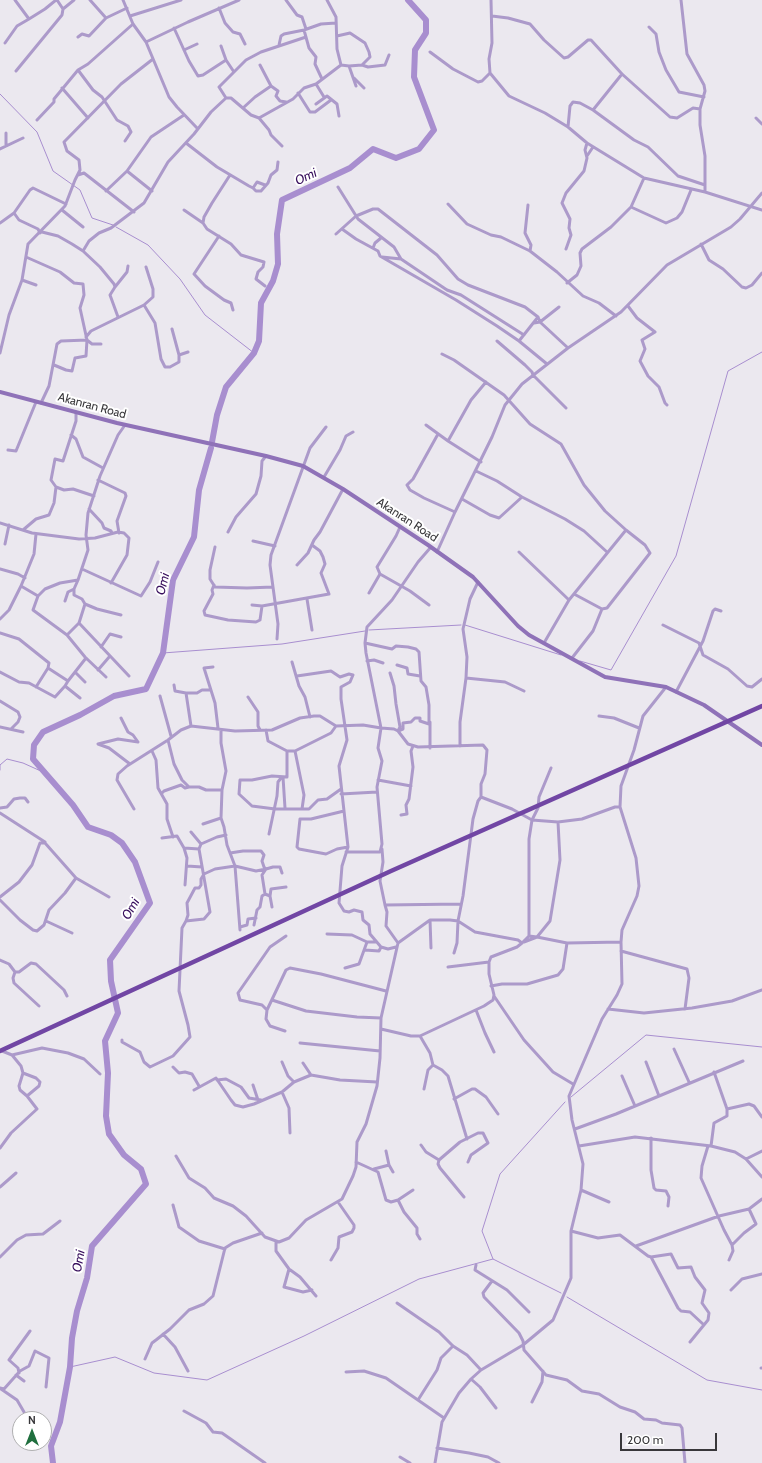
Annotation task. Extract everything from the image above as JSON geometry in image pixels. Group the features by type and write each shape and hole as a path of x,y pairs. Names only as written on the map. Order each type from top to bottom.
{"highway":[{"path":"0,1051 391,871 762,706"}],"main road":[{"name":"Akanran Road","path":"0,392 126,425 266,456 303,466 343,489 431,547 478,582 518,626 544,643 605,677 666,687 704,705 762,746"}],"street":[{"path":"15,0 28,19"},
{"path":"5,43 17,26 45,10 56,0 63,9"},
{"path":"16,71 62,15 63,9 74,0"},
{"path":"90,0 106,18"},
{"path":"123,0 133,24 146,42 169,97 197,128"},
{"path":"130,16 181,0"},
{"path":"146,42 174,28 239,0"},
{"path":"286,0 297,15 302,17 309,48 316,57 315,64 322,79"},
{"path":"327,0 336,17 337,49 340,65"},
{"path":"491,0 492,43 489,59 490,73 509,96 545,113 568,127 593,147 644,178 704,192 762,210"},
{"path":"681,0 687,54 704,85 705,91 700,109 700,125 705,156 704,192"},
{"path":"78,37 82,34 89,36 106,18 127,8"},
{"path":"219,8 226,23 233,32 240,34 245,44"},
{"path":"492,16 508,18 530,24 544,40 564,58 568,57 588,40 591,40 622,74 670,117 675,118 693,108 700,109"},
{"path":"279,46 281,36 284,34 305,30 320,24 336,23"},
{"path":"37,120 54,102 54,99 62,88 78,70 88,64 133,24"},
{"path":"649,27 656,34 659,52 666,70 679,92 704,97"},
{"path":"174,28 198,76 226,60"},
{"path":"337,36 350,33 365,44 370,58 370,67"},
{"path":"226,98 219,87 246,60 279,46 306,37"},
{"path":"184,50 197,44"},
{"path":"221,46 226,60 234,72"},
{"path":"430,52 453,69 478,82 482,81 490,73"},
{"path":"319,73 331,70 340,65 362,65 370,67 385,65 389,55"},
{"path":"362,65 370,58"},
{"path":"0,353 9,315 22,280 28,244 62,210 80,170 79,160 67,151 64,142 106,102 121,84 153,59"},
{"path":"260,65 271,86 278,91 276,96 280,101 287,103"},
{"path":"349,66 356,86"},
{"path":"78,70 93,90 106,102 117,120 128,126 130,132 125,141"},
{"path":"259,118 287,103 304,88 316,84 331,70"},
{"path":"593,110 622,74"},
{"path":"353,77 364,88"},
{"path":"316,84 324,98"},
{"path":"243,108 255,97 271,86"},
{"path":"62,88 88,118"},
{"path":"298,92 310,112 315,112 331,100"},
{"path":"316,104 327,96 338,107 339,116"},
{"path":"226,98 231,98 259,118 269,130 271,135 282,146"},
{"path":"83,251 89,241 99,233 111,228 144,203 168,162 186,143 197,128 226,98"},
{"path":"568,127 570,106 573,102 580,103 593,110 634,140 648,147 674,173 705,185"},
{"path":"106,191 127,171 151,137 184,115"},
{"path":"756,118 762,124"},
{"path":"6,133 6,146"},
{"path":"0,149 23,138"},
{"path":"186,143 217,167 256,191 261,191 277,170 278,162"},
{"path":"566,248 571,235 569,228 570,218 562,204 566,193 584,171 587,156 587,143"},
{"path":"587,156 593,147"},
{"path":"127,171 152,191"},
{"path":"78,175 84,173 134,212"},
{"path":"203,223 212,204 230,175"},
{"path":"567,282 577,275 580,266 580,253 582,249 611,227 631,207 644,178"},
{"path":"253,188 257,182 265,185"},
{"path":"338,187 356,216 394,248 401,259"},
{"path":"0,222 14,213 33,188 66,204"},
{"path":"631,207 666,223 677,218 682,212 692,190"},
{"path":"437,552 455,512 481,462 508,401 533,375 568,348 616,316 628,306 659,272 679,257 731,227 740,219 749,206 762,193"},
{"path":"448,204 457,215 477,230 501,237 530,251 557,272 583,296 599,303 616,316"},
{"path":"528,205 526,233 531,245 530,251"},
{"path":"336,234 356,216 373,209 378,209 436,255 458,279 468,285 525,307 538,317 540,322 568,348"},
{"path":"62,210 83,227"},
{"path":"184,210 203,223 207,229 219,236 245,257 264,262 263,267 258,272 256,279 265,286"},
{"path":"14,213 19,220 41,232 58,236 83,251 100,267 115,287"},
{"path":"342,229 356,240 378,251 380,256 456,300 519,341 547,364"},
{"path":"219,236 194,274 205,286 224,300 231,303 234,310"},
{"path":"373,248 381,238"},
{"path":"701,244 709,260 723,269 742,288 748,287 762,273"},
{"path":"26,256 60,272 74,283 83,284 84,295 80,308 87,338 86,356 75,358 72,371 54,365"},
{"path":"380,256 403,258 447,290 461,296 524,335"},
{"path":"118,317 110,295 127,272 128,266"},
{"path":"87,338 90,331 144,305 153,297 153,289 146,267"},
{"path":"22,280 36,285"},
{"path":"144,305 155,323 162,364 165,367 178,364 179,355 172,329"},
{"path":"628,306 636,318 655,332 642,340 645,349 640,361 648,376 659,387 667,406"},
{"path":"534,323 540,322 559,307"},
{"path":"519,341 538,317"},
{"path":"87,338 92,344 101,344"},
{"path":"41,403 49,386 58,344 61,341 87,338"},
{"path":"497,341 525,365 566,408"},
{"path":"179,355 188,352"},
{"path":"442,354 454,360 504,395 530,424 561,444 584,485 605,510 626,530 645,545 650,553 607,608 602,609 574,594"},
{"path":"448,441 471,400 486,382"},
{"path":"8,450 16,451 36,402"},
{"path":"76,412 76,422 63,461 55,459 52,468 51,480 56,486 64,490 80,491 94,496"},
{"path":"121,614 97,609 85,604 82,599 74,595 74,589 88,550 87,539 89,509 98,480 118,435 126,425"},
{"path":"426,425 481,462"},
{"path":"277,639 276,604 270,559 310,448 326,427"},
{"path":"324,477 340,450 346,436 353,432"},
{"path":"438,434 413,479 407,485 410,490 424,498 455,512"},
{"path":"72,435 76,439 83,457 103,468"},
{"path":"228,532 236,517 256,494 261,476 262,461 266,456"},
{"path":"476,471 565,519 584,531 607,552"},
{"path":"98,480 125,493 126,496 117,521 119,533"},
{"path":"23,530 36,519 49,515 54,503 56,486"},
{"path":"297,565 308,553 343,489"},
{"path":"462,499 490,516 499,518 522,497"},
{"path":"89,509 102,523 104,528 112,533"},
{"path":"0,523 36,534 87,539 112,533 119,533 128,536 129,545 120,569 111,583"},
{"path":"5,544 8,525"},
{"path":"400,527 377,567 380,574 402,586 429,605"},
{"path":"544,643 569,600 626,530"},
{"path":"0,619 9,610 25,578 34,554 36,534"},
{"path":"253,541 275,546"},
{"path":"252,605 262,606 276,604 329,594 321,574 325,564 323,557 320,551 312,545"},
{"path":"215,547 210,570 210,579 215,587 273,587"},
{"path":"176,1156 189,1178 205,1188 214,1198 233,1206 246,1216 265,1237 276,1242 289,1238 306,1220 322,1209 342,1199 353,1176 356,1162 356,1147 366,1124 377,1082 381,1018 397,945 386,926 387,912 384,905 380,881 383,862 381,822 378,810 377,792 382,761 378,748 381,728 367,661 365,643 367,627 370,622 388,605 418,562 431,547"},
{"path":"520,552 569,600"},
{"path":"82,569 141,596 150,582 158,562"},
{"path":"0,569 18,574 25,578"},
{"path":"369,593 380,574"},
{"path":"78,580 60,583 45,589 38,596 33,610 67,635 86,658 106,677"},
{"path":"460,746 460,722 466,678 467,649 463,629 470,599 478,582"},
{"path":"214,585 212,590 213,594 204,611 205,615 228,620 256,622 260,620 262,606"},
{"path":"21,586 38,596"},
{"path":"65,601 68,592 74,589"},
{"path":"307,599 312,630"},
{"path":"67,635 79,623 85,604"},
{"path":"572,658 593,631 602,609"},
{"path":"676,692 700,647 713,611 715,609 721,611"},
{"path":"79,623 129,676"},
{"path":"663,625 699,643 703,655 728,669 746,686 752,687 761,682"},
{"path":"0,632 19,639 49,663 48,668 36,687"},
{"path":"102,647 110,634 121,637"},
{"path":"365,643 392,649 396,646 416,648 419,657 420,681 426,687 430,721 430,748"},
{"path":"98,670 110,656"},
{"path":"0,672 19,682 28,683 55,697 86,658"},
{"path":"367,661 374,660 384,663"},
{"path":"292,662 310,717"},
{"path":"397,665 407,668 408,674 420,676"},
{"path":"212,667 204,668 215,703 226,771 222,790 221,818 235,866 240,929 247,925 248,920 256,918"},
{"path":"48,668 68,680"},
{"path":"297,676 331,671 340,677 349,674 353,675 350,682 341,687 341,699 347,740 339,766 348,847 342,866 340,906 344,911 350,912 354,910 362,912 363,920 369,924 370,934 381,947 388,949 397,945 430,920 458,921 475,932 518,940 522,943"},
{"path":"75,672 85,682"},
{"path":"390,673 394,686 400,727 398,731"},
{"path":"466,678 505,682 524,691"},
{"path":"174,685 175,691 186,693 210,690"},
{"path":"65,686 80,698"},
{"path":"435,1463 441,1426 459,1393 481,1370 523,1344 554,1320 571,1278 571,1231 581,1190 583,1164 569,1099 573,1084 602,1019 618,995 622,984 621,942 625,922 637,896 639,886 636,858 620,807 621,786 634,750 638,728 646,710 666,687"},
{"path":"186,693 191,726"},
{"path":"160,696 171,736"},
{"path":"248,697 258,712 258,726 260,730"},
{"path":"0,701 18,712 20,717 18,722 11,729"},
{"path":"134,810 116,778 122,770 130,764 152,751 168,740 171,736 191,726 243,732 272,730 300,718 320,716 336,726 363,725 394,729 398,731 408,744 413,746 430,748 481,744 487,748 485,774 481,784 481,797 478,801 473,819 458,921 458,937 454,953"},
{"path":"599,716 614,718 638,728"},
{"path":"121,718 128,732 133,734 138,742 118,738 98,744 109,748 130,764"},
{"path":"398,731 403,729 403,723 411,722 415,718 420,718 420,722 429,724 430,721"},
{"path":"266,730 268,741 286,751 295,751 331,733 336,726"},
{"path":"0,727 23,732"},
{"path":"168,740 174,764 182,780 189,787"},
{"path":"400,815 407,814 406,805 409,799 413,767 411,751 413,746"},
{"path":"152,751 156,760 158,788 166,804 167,819 173,837"},
{"path":"286,751 287,776 272,776 252,780 240,780 239,794 252,806 275,809 309,809 318,800 327,799 341,789"},
{"path":"295,751 304,794 302,809"},
{"path":"551,768 539,797 538,808 532,820 529,840 529,936 517,947 492,957 489,962 491,986 494,995 528,1044 553,1072 573,1084"},
{"path":"282,777 285,808"},
{"path":"269,834 275,809 278,782 282,777"},
{"path":"378,780 411,786"},
{"path":"162,794 164,791 178,786 206,790 222,790"},
{"path":"341,794 377,792"},
{"path":"481,797 512,809 532,820 558,822 582,819 614,807 620,807"},
{"path":"0,808 7,807 14,799 25,798 28,802"},
{"path":"344,811 311,819 300,819 297,847 326,854 337,849 348,847"},
{"path":"0,813 45,843 76,878 109,897"},
{"path":"203,824 221,818"},
{"path":"522,943 537,937 547,926 552,912 560,860 558,822"},
{"path":"191,832 201,844"},
{"path":"186,921 204,919 210,912 199,849 201,844 226,835"},
{"path":"162,838 177,836 184,848 187,866 185,884"},
{"path":"45,843 40,843 32,865 19,882 0,898 20,920 33,930 41,928 46,921 47,913 76,878"},
{"path":"184,848 199,849"},
{"path":"346,852 380,852 382,849"},
{"path":"230,853 261,851 264,855 263,866 266,869"},
{"path":"187,866 202,867"},
{"path":"122,1040 122,1042 140,1052 144,1062 150,1067 173,1056 190,1037 179,991 182,928 188,915 187,903 195,888 199,888 201,885 201,879 204,874 215,868 235,866 256,870 280,867 282,874"},
{"path":"254,925 256,910 260,907 264,894 262,875 266,869"},
{"path":"272,907 270,896 271,890 286,887"},
{"path":"264,894 270,896"},
{"path":"384,905 408,903 461,904"},
{"path":"430,920 431,948"},
{"path":"46,921 72,933"},
{"path":"327,934 352,935 367,942 376,942"},
{"path":"268,1010 262,1005 240,1000 238,993 270,947 286,936"},
{"path":"529,936 567,943 621,942"},
{"path":"345,968 359,964 367,942"},
{"path":"491,986 502,984 528,984 558,975 563,969 567,943"},
{"path":"365,950 379,951 381,947"},
{"path":"621,951 687,969 688,978 685,1009"},
{"path":"0,960 9,964 15,972"},
{"path":"448,967 489,962"},
{"path":"15,972 19,972 31,963 36,964 64,990 67,996"},
{"path":"285,1031 274,1028 267,1023 268,1010 283,972 290,968 386,991"},
{"path":"15,972 13,978 14,983 39,1006"},
{"path":"608,1009 644,1014 685,1009 732,1000 762,990"},
{"path":"381,1029 411,1036 420,1036 440,1028 459,1016 476,1010 492,1000 494,995"},
{"path":"272,1000 306,1011 357,1017 381,1018"},
{"path":"476,1010 494,1052"},
{"path":"420,1036 430,1053 433,1065 442,1070 448,1076 467,1139"},
{"path":"300,1043 380,1051"},
{"path":"0,1051 12,1055 42,1048 68,1053 84,1059 100,1074"},
{"path":"674,1049 689,1082"},
{"path":"0,1148 11,1133 37,1109 27,1096 20,1090 19,1086 23,1073 21,1066 12,1055"},
{"path":"575,1128 635,1106 689,1082 743,1061"},
{"path":"282,1062 288,1076 294,1082"},
{"path":"646,1062 659,1096"},
{"path":"303,1063 311,1075"},
{"path":"424,1089 428,1070 433,1065"},
{"path":"173,1067 179,1073 185,1072 192,1074 199,1086"},
{"path":"714,1072 727,1109 726,1118 719,1120 713,1125 709,1146 702,1166 701,1178 732,1245 733,1251 729,1260"},
{"path":"23,1073 36,1078 40,1082 39,1086 27,1096"},
{"path":"217,1080 235,1105 243,1107 282,1092 294,1082 311,1075 340,1080 377,1082"},
{"path":"622,1076 635,1106"},
{"path":"194,1090 212,1079 216,1078 217,1080 226,1078 241,1086 248,1098 263,1100"},
{"path":"253,1085 258,1100"},
{"path":"454,1099 472,1089 475,1089 486,1097 498,1114"},
{"path":"282,1092 289,1108 290,1133"},
{"path":"727,1109 749,1104 754,1106 762,1117"},
{"path":"464,1197 438,1164 439,1160 457,1144 480,1132 489,1141 487,1145 471,1155 468,1162"},
{"path":"579,1146 635,1137 709,1146 735,1152 746,1160 762,1177"},
{"path":"651,1138 651,1170 654,1188 656,1190 666,1192 669,1197 668,1206"},
{"path":"421,1145 426,1152 439,1160"},
{"path":"386,1151 389,1165 393,1172"},
{"path":"746,1160 762,1151"},
{"path":"356,1162 378,1172 386,1200 391,1202 398,1200 413,1190"},
{"path":"374,1169 389,1165"},
{"path":"0,1187 16,1173"},
{"path":"581,1190 609,1202"},
{"path":"636,1246 719,1216 749,1209 762,1199"},
{"path":"398,1200 404,1212 417,1228 417,1234 420,1239"},
{"path":"332,1260 338,1248 339,1237 352,1232 354,1228 338,1202"},
{"path":"173,1205 179,1227 199,1241 225,1249"},
{"path":"732,1245 756,1224 749,1209"},
{"path":"0,1257 17,1240 26,1235 43,1234 60,1221"},
{"path":"571,1231 598,1238 620,1236 652,1257 678,1308 682,1311 690,1312 704,1325"},
{"path":"145,1359 152,1343 189,1310 204,1304 213,1296 225,1249 233,1243 262,1233"},
{"path":"276,1242 276,1251 289,1269 300,1276 316,1296"},
{"path":"652,1257 671,1254 678,1268 692,1268 695,1277 705,1290 702,1302 709,1313 708,1320 690,1342"},
{"path":"476,1265 475,1270 507,1290 529,1312"},
{"path":"289,1269 284,1287 303,1292 312,1290"},
{"path":"731,1290 742,1279 762,1274"},
{"path":"492,1281 484,1291 483,1296 517,1330 522,1339 526,1353 538,1363 548,1376 567,1380 582,1391 599,1394 616,1406 634,1412 644,1419 680,1425 682,1430 685,1463"},
{"path":"397,1303 439,1332 453,1346 467,1355 481,1370"},
{"path":"24,1381 18,1374 18,1368 10,1360 30,1330"},
{"path":"163,1334 175,1347 188,1371"},
{"path":"418,1400 437,1370 441,1358 453,1346"},
{"path":"1,1389 4,1389 18,1374 29,1366 35,1351 49,1358 46,1387"},
{"path":"532,1402 542,1382 543,1371"},
{"path":"346,1372 372,1372 386,1378 444,1418"},
{"path":"471,1379 480,1387 496,1408"},
{"path":"1,1389 17,1400 23,1411"},
{"path":"184,1411 206,1423 213,1432 222,1432 265,1463"},
{"path":"437,1448 475,1454 497,1460 499,1463"},
{"path":"400,1457 410,1463"}],"waterway":[{"name":"Omi","path":"212,442 217,415 226,387 254,353 259,341 261,303 273,281 278,264 277,234 282,200 350,168 373,149 396,158 419,149 434,130 414,77 415,50 426,33 426,20 408,0"},
{"path":"0,94 37,132 53,171 80,190 92,218 113,225"},
{"path":"116,227 148,245 180,279 205,315 254,353"},
{"path":"580,661 611,670 676,556 728,371 762,352"},
{"name":"Omi","path":"53,1463 51,1446 60,1422 70,1367 72,1338 77,1311 87,1278 92,1246 146,1184 141,1169 124,1155 109,1134 106,1116 108,1073 105,1041 118,1013 111,981 110,960 150,903 135,862 122,843 111,835 88,827 73,805 33,759 34,745 43,732 80,715 114,696 146,689 163,653 173,580 194,537 199,490 211,448"},
{"path":"369,630 461,625"},
{"path":"465,625 561,655"},
{"path":"163,653 282,644 365,631"},
{"path":"0,770 0,765 7,759 23,763 43,772"},
{"path":"571,1097 646,1035 762,1047"},
{"path":"493,1259 482,1231 500,1174 565,1102"},
{"path":"70,1367 115,1357 154,1373 207,1380 304,1336 419,1279 493,1259 561,1293"},
{"path":"567,1297 707,1380 762,1390"}]}
